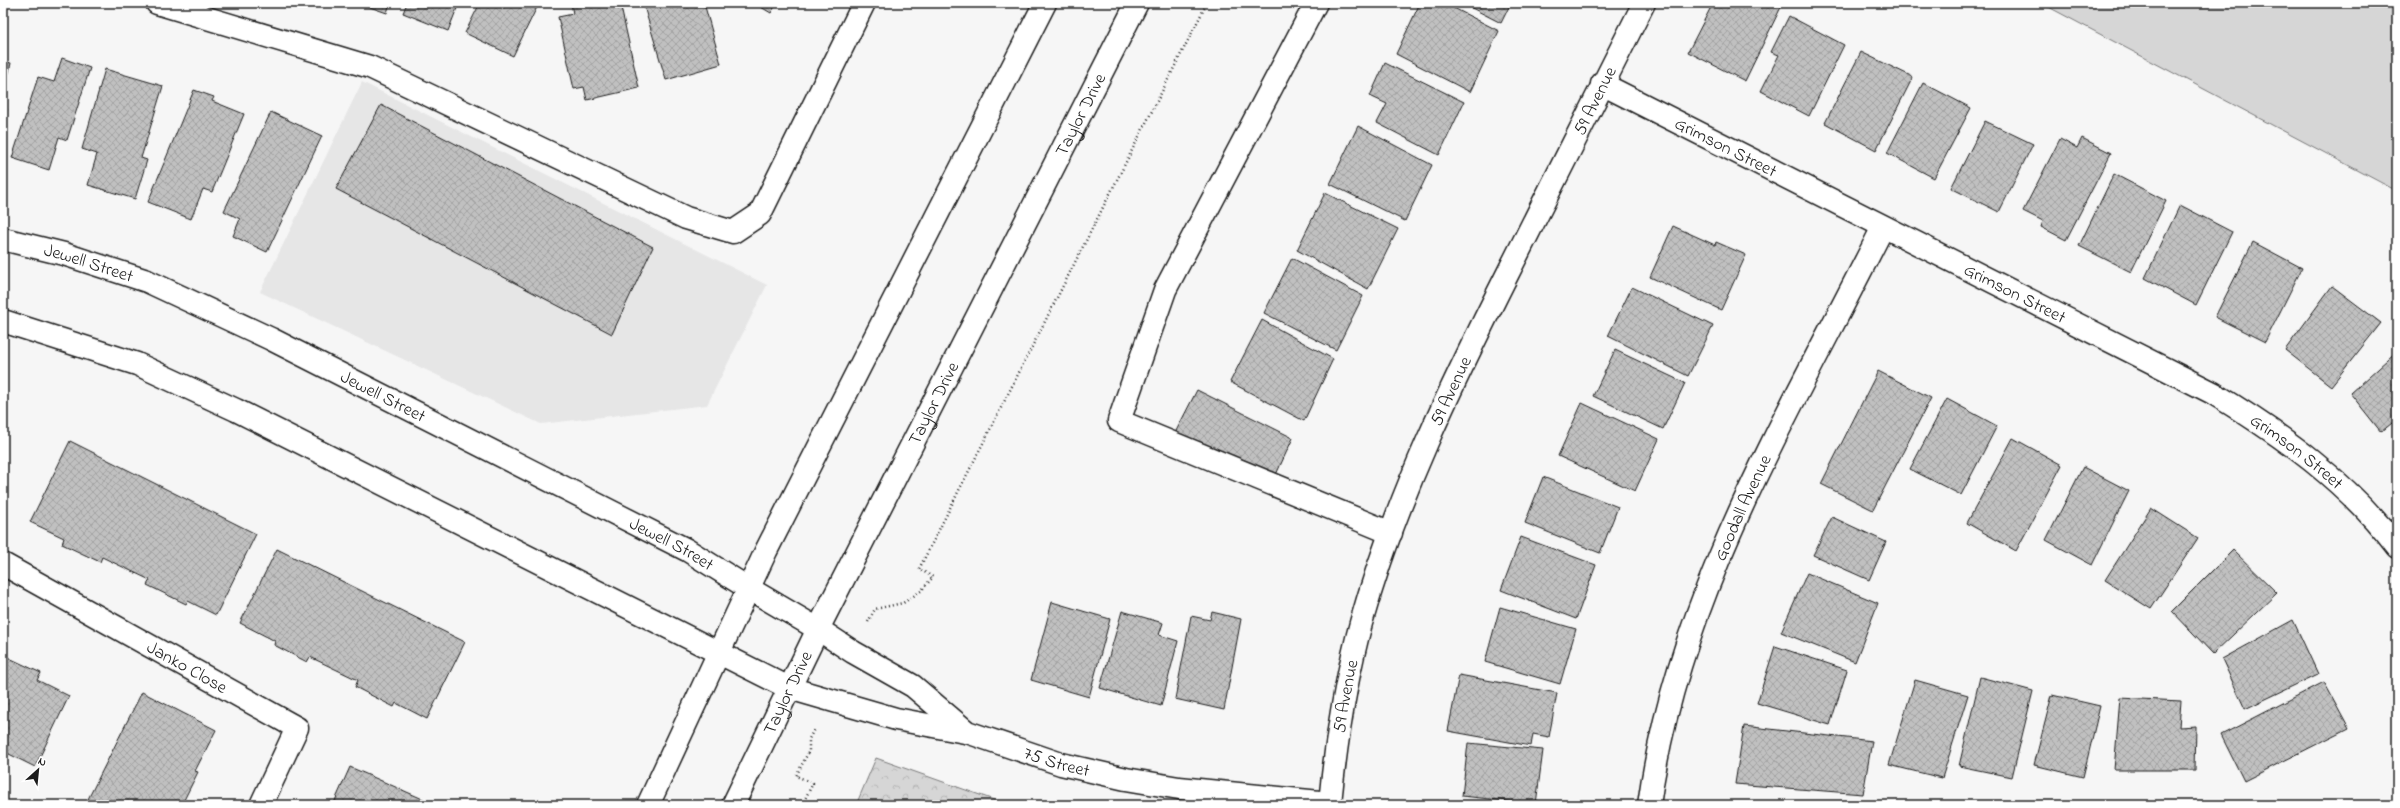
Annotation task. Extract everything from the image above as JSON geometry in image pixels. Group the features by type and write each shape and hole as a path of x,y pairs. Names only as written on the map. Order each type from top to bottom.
{"street":[{"path":"157,3 370,67 686,218 733,232 760,214 864,3"},
{"path":"648,805 748,588 1045,3"},
{"name":"Taylor Drive","path":"734,805 818,629 1137,3"},
{"path":"1316,3 1165,290 1119,421 1391,534"},
{"name":"59 Avenue","path":"1330,804 1335,754 1349,675 1362,622 1391,534 1413,474 1460,367 1644,3"},
{"name":"Grimson Street","path":"1602,84 2213,393 2256,419 2294,446 2347,489 2397,546"},
{"name":"Goodall Avenue","path":"1648,805 1655,758 1679,662 1702,596 1725,541 1883,227"},
{"name":"Jewell Street","path":"3,239 64,254 147,281 271,339 680,546 818,629"},
{"path":"3,321 137,364 166,377 236,410 789,688 896,719 967,732"},
{"name":"Janko Close","path":"3,564 297,728 261,805"},
{"name":"75 Street","path":"818,629 852,652 913,686 967,732 1061,764 1126,779 1179,788 1330,804"}],"path":[{"path":"875,608 903,603 921,591 933,577 919,569 1207,3"},
{"path":"802,805 813,783 796,776 809,751 809,739"}],"shaded area":[{"path":"362,82 767,285 707,405 541,424 260,292"}],"green space":[{"path":"2041,3 2397,3 2397,191"},
{"path":"876,758 1008,805 856,805"}],"building":[{"path":"358,3 390,3 387,13"},
{"path":"407,3 459,3 448,31 403,13"},
{"path":"480,3 539,3 513,56 465,33"},
{"path":"571,3 620,3 639,88 587,100 584,87 574,89 558,17 573,14"},
{"path":"643,3 704,3 721,64 666,80"},
{"path":"754,3 777,3 771,13"},
{"path":"1420,3 1444,3 1499,31 1470,92 1396,54"},
{"path":"1462,3 1511,3 1501,23"},
{"path":"1713,3 1782,5 1745,81 1688,52"},
{"path":"1789,16 1844,45 1809,116 1761,91 1779,55 1771,52"},
{"path":"1861,52 1913,77 1876,150 1825,123"},
{"path":"62,58 90,68 67,140 59,137 49,170 12,158 38,77 54,82"},
{"path":"3,61 11,63 3,98"},
{"path":"1385,63 1464,102 1439,155 1377,123 1387,104 1370,96"},
{"path":"105,69 163,86 141,158 147,160 135,199 88,185 97,154 82,149"},
{"path":"1923,83 1971,108 1934,178 1887,153"},
{"path":"194,90 214,97 212,101 244,114 212,192 203,189 191,219 148,202"},
{"path":"381,105 653,247 612,334 336,189"},
{"path":"3,108 7,109 3,128"},
{"path":"271,112 322,136 267,252 233,236 240,219 224,211"},
{"path":"1985,121 2033,144 1999,212 1951,188"},
{"path":"1358,126 1432,165 1405,221 1330,184"},
{"path":"2082,138 2111,153 2066,240 2041,227 2043,221 2023,211 2060,139 2077,148"},
{"path":"2114,174 2166,201 2131,272 2079,246"},
{"path":"1325,193 1398,229 1368,289 1297,250"},
{"path":"2180,205 2232,232 2196,305 2145,278"},
{"path":"1673,226 1715,245 1716,242 1746,255 1721,310 1650,277"},
{"path":"2253,242 2302,268 2265,342 2215,317"},
{"path":"1292,258 1363,296 1336,350 1264,313"},
{"path":"2332,286 2381,323 2331,386 2285,350"},
{"path":"1632,287 1713,326 1688,376 1608,336"},
{"path":"1262,320 1333,359 1304,421 1230,382"},
{"path":"1615,350 1685,383 1663,429 1593,396"},
{"path":"2397,351 2397,419 2381,432 2350,393"},
{"path":"1878,371 1931,398 1873,510 1821,484"},
{"path":"1197,390 1293,438 1273,481 1175,433"},
{"path":"1947,399 1997,426 1961,495 1910,469"},
{"path":"1582,403 1659,439 1635,491 1558,456"},
{"path":"2013,438 2062,465 2016,551 1967,523"},
{"path":"70,441 256,534 216,615 188,601 186,604 147,585 150,580 102,557 100,562 62,544 64,538 30,522"},
{"path":"2083,467 2129,491 2092,565 2046,540"},
{"path":"1543,477 1618,507 1600,553 1525,523"},
{"path":"2151,508 2198,538 2151,609 2105,580"},
{"path":"1832,517 1886,542 1869,580 1813,555"},
{"path":"1521,537 1596,565 1576,619 1501,590"},
{"path":"277,549 465,642 427,719 396,703 394,707 355,687 358,680 310,657 307,662 274,645 275,641 240,623"},
{"path":"2233,550 2277,593 2213,654 2172,611"},
{"path":"1807,573 1878,603 1855,662 1781,632"},
{"path":"1052,602 1110,619 1089,697 1031,680"},
{"path":"1500,607 1576,629 1560,684 1485,662"},
{"path":"1122,611 1163,623 1159,635 1178,641 1161,706 1100,688"},
{"path":"1212,612 1241,619 1224,710 1175,699 1191,616 1210,620"},
{"path":"2293,620 2318,674 2245,709 2222,659"},
{"path":"1775,646 1847,670 1830,725 1757,703"},
{"path":"3,655 41,673 37,680 69,696 35,767 3,751"},
{"path":"1459,675 1557,693 1549,737 1533,734 1531,746 1448,731"},
{"path":"1980,677 2033,691 2012,777 1959,766"},
{"path":"1915,680 1968,695 1942,778 1889,765"},
{"path":"2324,682 2349,728 2244,781 2221,735"},
{"path":"142,692 216,730 195,771 198,772 182,804 85,805"},
{"path":"2052,695 2100,706 2083,777 2034,765"},
{"path":"2120,698 2181,701 2179,727 2196,726 2195,770 2114,770"},
{"path":"1744,726 1872,741 1863,794 1735,784"},
{"path":"1468,743 1543,750 1536,804 1462,796"},
{"path":"350,767 425,800 423,805 327,805 329,801 334,803"}]}
